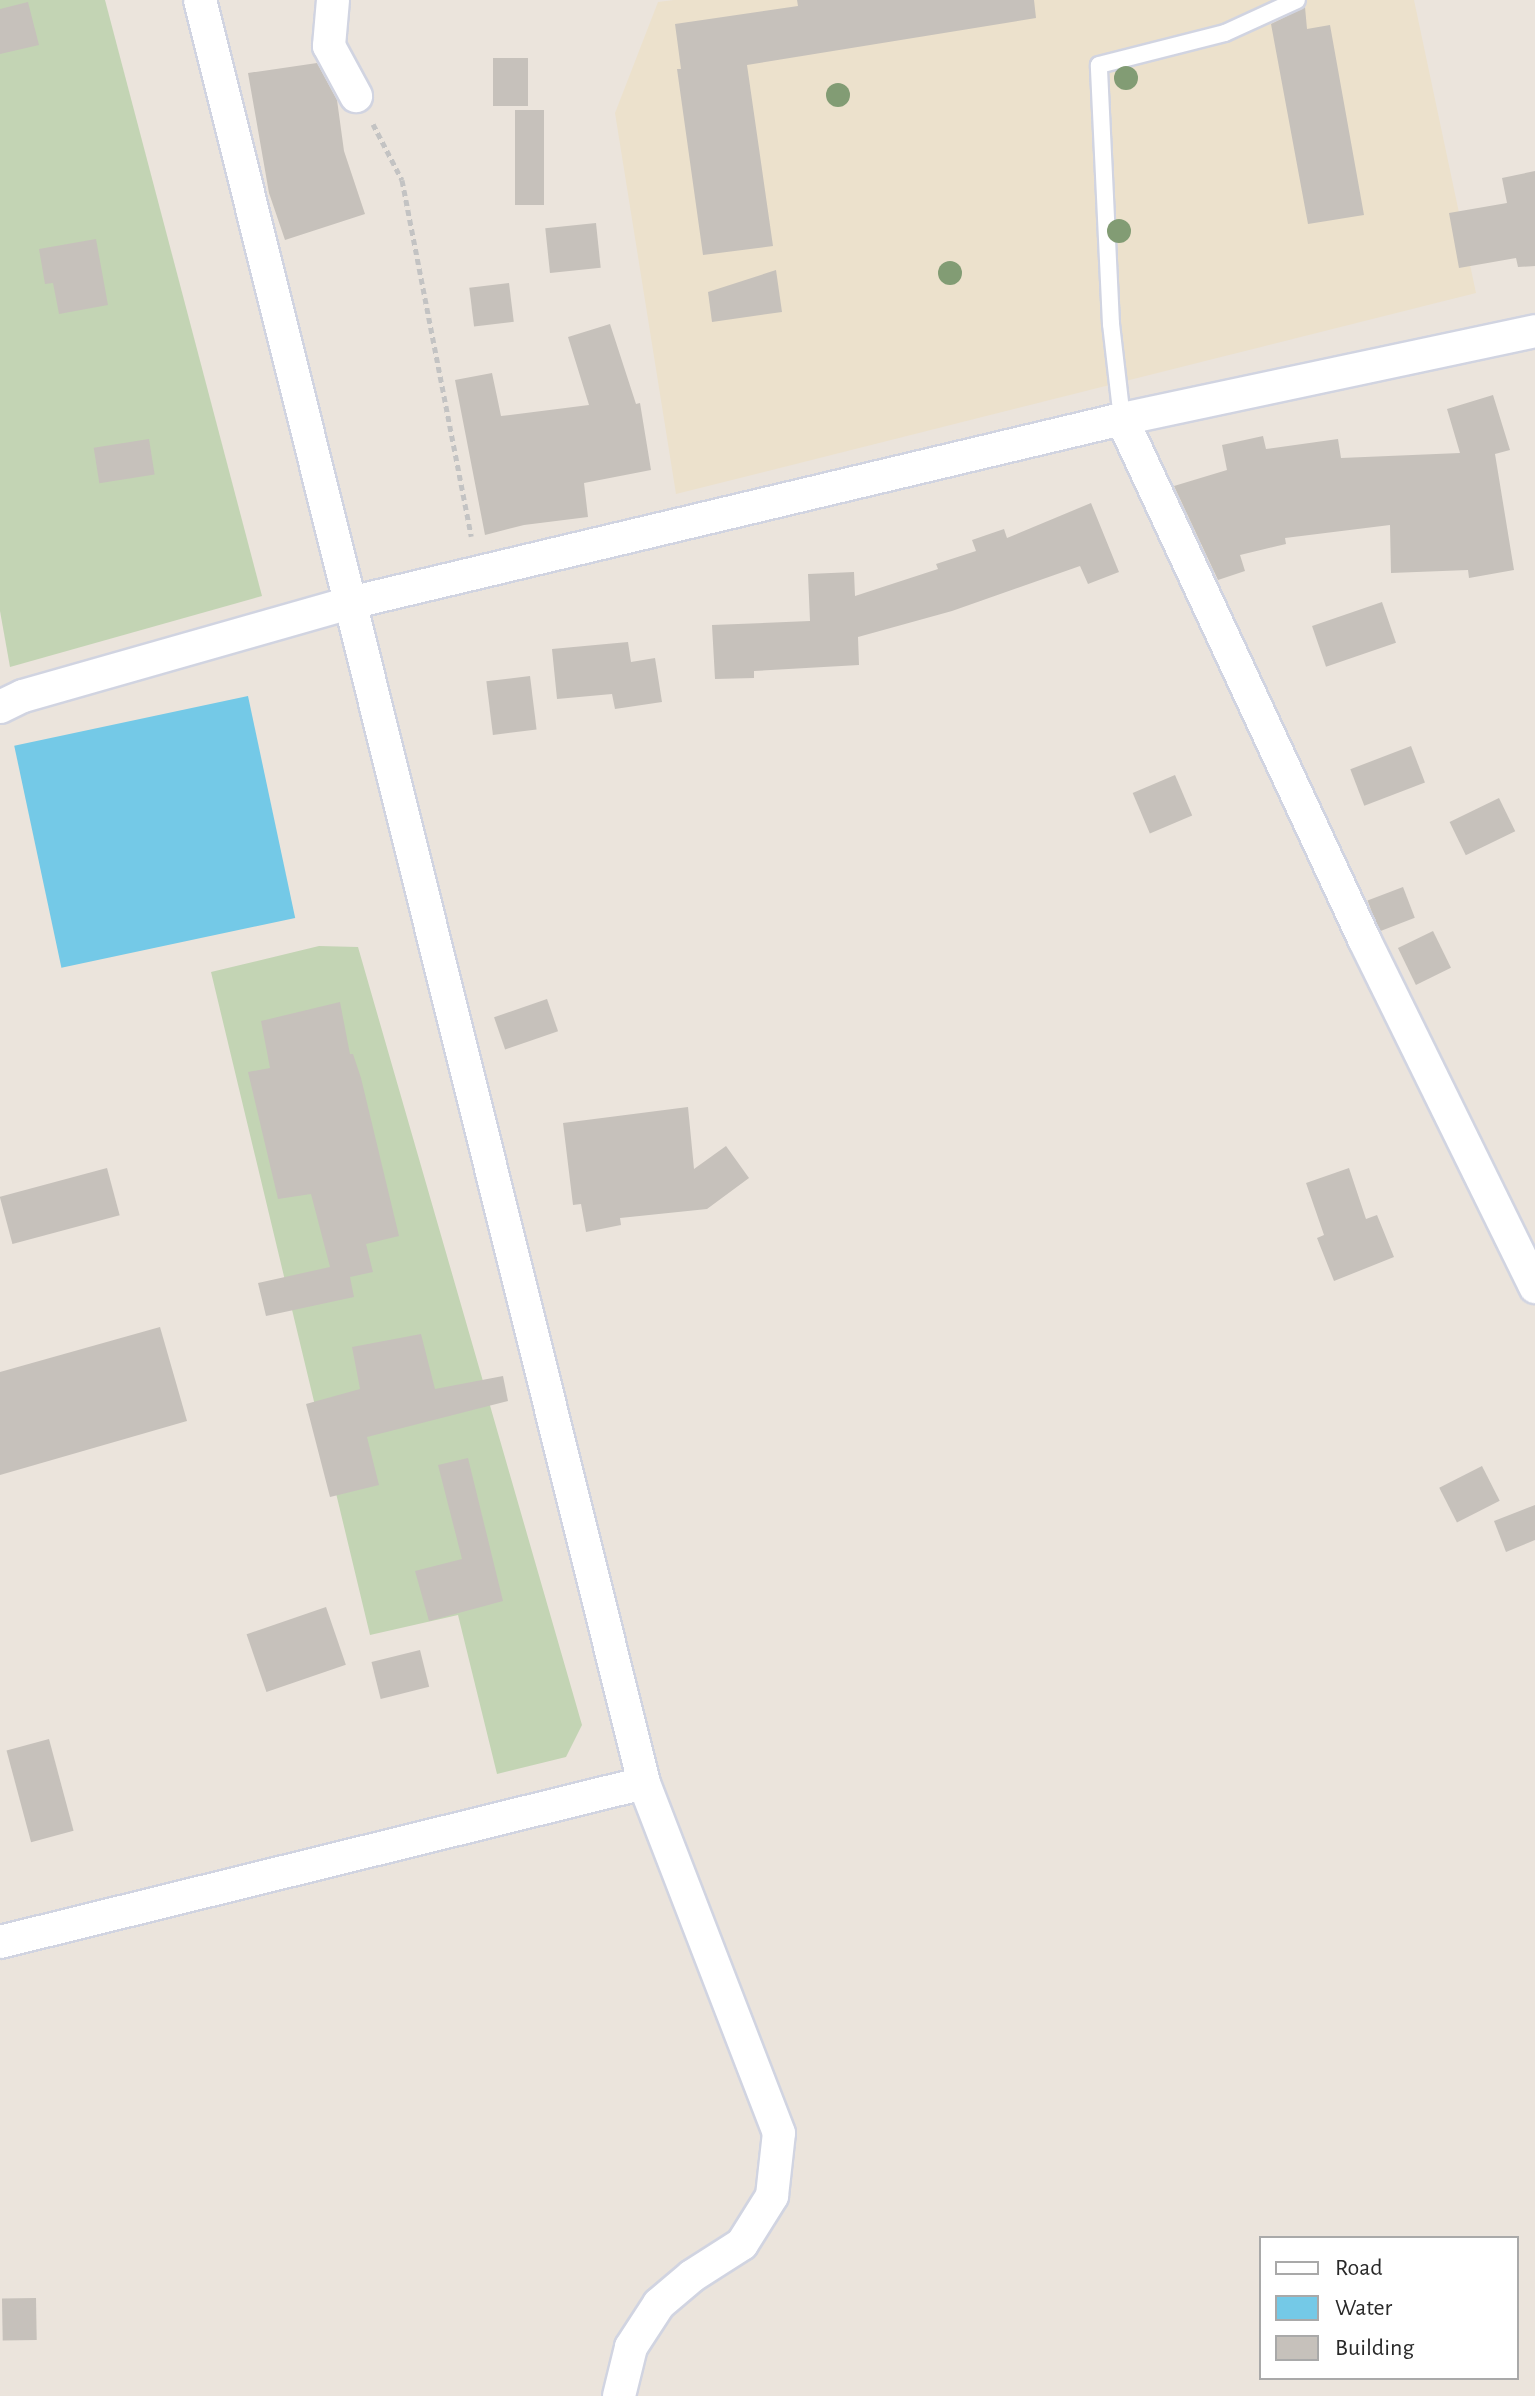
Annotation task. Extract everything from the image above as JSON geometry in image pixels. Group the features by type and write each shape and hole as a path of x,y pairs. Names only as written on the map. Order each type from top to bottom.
{"street":[{"path":"200,0 644,1783 779,2133 772,2196 742,2244 692,2276 659,2304 631,2347 619,2396"},
{"path":"333,0 329,46 356,96"},
{"path":"0,707 38,692 350,603 1122,419 1535,331"},
{"path":"1122,419 1364,939 1535,1287"},
{"path":"0,1942 644,1783"}],"lane":[{"path":"1122,419 1111,324 1099,65 1225,33 1297,0"}],"path":[{"path":"356,96 384,141 402,180 478,573"}],"shaded area":[{"path":"1414,0 1476,293 676,494 615,113 658,2"}],"green space":[{"path":"0,0 105,0 262,596 10,667 0,611"},
{"path":"319,946 358,947 582,1725 566,1757 497,1774 458,1615 370,1635 211,972"}],"water":[{"path":"248,696 295,918 61,968 14,746"}],"building":[{"path":"797,0 1034,0 1036,18 747,65 773,246 703,255 677,69 681,69 675,24 798,6"},
{"path":"28,2 39,45 0,54 0,9"},
{"path":"1305,7 1307,29 1330,25 1364,215 1308,224 1271,24"},
{"path":"493,58 528,58 528,106 493,106"},
{"path":"317,63 337,100 344,151 365,214 285,240 269,193 248,73"},
{"path":"515,110 544,110 544,205 515,205"},
{"path":"1535,171 1535,266 1518,267 1516,258 1459,268 1449,213 1507,203 1502,178"},
{"path":"596,223 601,268 550,273 545,228"},
{"path":"96,239 108,305 59,314 53,283 45,284 39,249"},
{"path":"776,270 782,312 712,322 708,292"},
{"path":"509,283 514,322 474,327 469,288"},
{"path":"610,324 636,404 640,403 651,470 584,483 588,517 524,525 485,535 455,380 492,373 501,416 589,405 568,337"},
{"path":"1493,395 1510,450 1495,454 1514,570 1469,578 1468,570 1391,573 1390,525 1285,538 1286,544 1240,555 1245,571 1218,580 1174,486 1227,470 1222,445 1263,436 1266,449 1338,439 1341,458 1460,453 1447,409"},
{"path":"149,439 155,475 99,483 94,448"},
{"path":"1091,503 1119,572 1088,584 1080,566 952,611 858,637 859,665 754,671 754,678 715,679 712,625 810,621 808,574 854,572 855,596 938,569 936,564 976,551 972,540 1004,529 1007,538"},
{"path":"1382,602 1396,643 1326,667 1312,626"},
{"path":"628,642 631,662 655,658 662,702 615,709 612,694 557,699 552,649"},
{"path":"530,676 537,730 493,735 486,681"},
{"path":"1411,746 1425,782 1364,806 1350,769"},
{"path":"1175,775 1192,816 1150,833 1133,793"},
{"path":"1499,798 1515,831 1466,855 1450,822"},
{"path":"1403,887 1415,918 1379,931 1368,901"},
{"path":"1433,931 1451,968 1416,985 1398,948"},
{"path":"547,999 558,1031 505,1049 494,1017"},
{"path":"340,1002 350,1054 353,1054 361,1078 399,1236 366,1244 373,1272 350,1277 354,1297 266,1316 258,1283 330,1267 311,1194 278,1199 248,1072 270,1068 261,1021"},
{"path":"688,1107 694,1169 726,1146 749,1178 707,1209 620,1218 621,1225 586,1232 581,1204 573,1205 563,1123"},
{"path":"107,1168 120,1215 12,1244 0,1197"},
{"path":"1349,1168 1366,1219 1377,1215 1394,1257 1334,1281 1317,1238 1324,1235 1306,1183"},
{"path":"160,1327 187,1421 0,1475 0,1372"},
{"path":"421,1334 435,1389 503,1376 508,1401 367,1437 379,1485 330,1497 306,1404 360,1389 352,1347"},
{"path":"468,1458 503,1601 429,1621 415,1571 462,1559 438,1465"},
{"path":"1482,1466 1500,1501 1457,1523 1439,1488"},
{"path":"1535,1505 1535,1540 1506,1552 1494,1521"},
{"path":"326,1607 346,1665 266,1692 247,1634"},
{"path":"420,1650 429,1687 381,1699 371,1662"},
{"path":"49,1739 74,1831 31,1842 6,1750"},
{"path":"36,2298 37,2340 3,2341 2,2299"}]}
